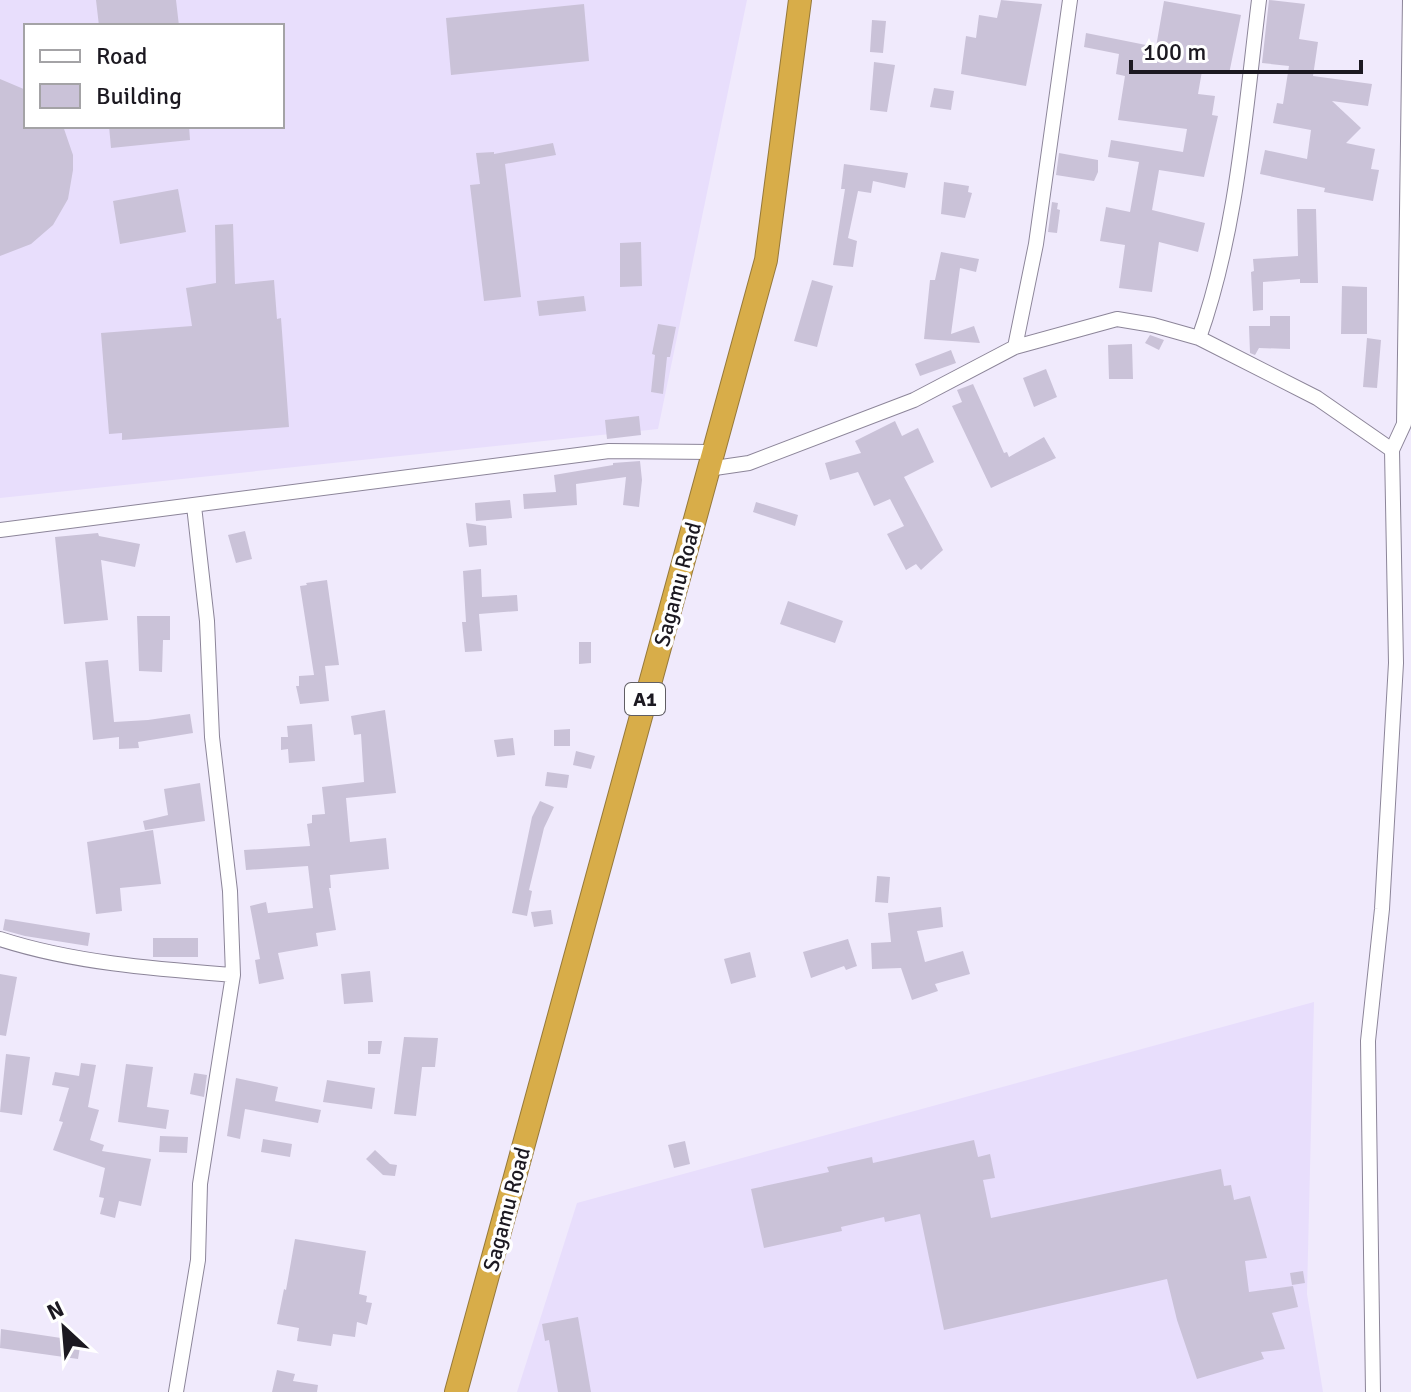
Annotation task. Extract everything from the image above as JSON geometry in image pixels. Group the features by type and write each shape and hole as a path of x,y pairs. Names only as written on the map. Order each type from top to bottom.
{"highway":[{"name":"Sagamu Road","path":"456,1392 766,260 800,0"}],"street":[{"path":"1015,347 1036,244 1070,0"},
{"path":"1199,338 1215,292 1237,171 1259,0"},
{"path":"1373,1392 1368,1041 1382,909 1396,663 1392,450 1407,425 1410,0"},
{"path":"0,530 609,451 749,463 914,400 1015,347 1117,319 1199,338 1317,398 1392,450"},
{"path":"176,1392 198,1260 200,1184 233,975 230,891 212,737 207,621 194,506"},
{"path":"0,939 102,962 233,975"}],"shaded area":[{"path":"0,0 747,0 658,429 0,498"},
{"path":"1314,1002 1307,1294 1323,1392 517,1392 577,1203"}],"building":[{"path":"96,0 176,0 179,24 99,24"},
{"path":"1001,0 1042,4 1026,86 961,74 966,36 976,38 979,15 997,18"},
{"path":"1269,0 1305,4 1299,39 1318,42 1313,76 1372,84 1368,106 1332,101 1361,128 1346,143 1375,149 1371,169 1379,170 1373,201 1324,192 1325,188 1260,174 1265,150 1307,159 1311,130 1273,123 1277,103 1283,104 1289,66 1262,63"},
{"path":"1164,1 1241,15 1229,74 1202,71 1198,94 1215,96 1212,115 1218,116 1204,177 1159,170 1152,210 1205,223 1198,252 1159,242 1152,292 1119,288 1125,245 1100,241 1106,207 1130,212 1139,162 1108,157 1111,140 1183,152 1187,129 1118,120 1125,76 1116,74 1119,54 1084,47 1086,33 1156,47"},
{"path":"584,4 589,61 451,75 446,18"},
{"path":"872,20 886,21 883,53 870,52"},
{"path":"874,62 895,65 887,112 870,110"},
{"path":"0,79 24,89 24,128 64,128 73,155 73,170 68,199 53,225 31,244 0,256"},
{"path":"934,88 954,91 951,110 930,107"},
{"path":"109,128 189,128 190,140 111,148"},
{"path":"553,143 556,155 505,164 521,297 484,301 470,185 480,184 476,153 494,154"},
{"path":"1059,153 1098,160 1094,181 1056,175"},
{"path":"844,164 908,173 905,188 873,181 871,193 858,191 848,238 857,241 853,267 833,265 845,189 841,189"},
{"path":"944,182 969,186 968,192 972,193 965,218 941,214"},
{"path":"178,189 186,232 120,244 113,201"},
{"path":"1052,202 1058,203 1057,209 1060,210 1057,233 1048,232"},
{"path":"1297,209 1316,209 1318,283 1300,283 1300,279 1263,282 1263,310 1253,311 1253,259 1298,256"},
{"path":"233,224 235,284 274,280 277,319 281,318 289,427 122,440 122,433 109,434 101,333 192,326 186,288 216,283 215,225"},
{"path":"641,242 642,286 620,287 620,243"},
{"path":"941,252 979,259 976,272 960,268 951,334 974,326 980,343 924,339 930,280 935,280"},
{"path":"812,280 833,286 817,347 794,341"},
{"path":"1342,286 1367,287 1367,334 1341,334"},
{"path":"584,296 586,311 539,316 537,301"},
{"path":"1270,316 1290,316 1290,349 1259,348 1255,355 1250,353 1249,326 1270,326"},
{"path":"658,324 676,327 670,357 667,357 663,394 651,392 655,355 652,354"},
{"path":"1150,335 1164,340 1159,350 1145,343"},
{"path":"1367,338 1381,340 1377,388 1363,387"},
{"path":"1132,344 1133,379 1109,379 1108,345"},
{"path":"951,350 956,363 920,376 915,364"},
{"path":"1046,369 1057,397 1034,407 1023,378"},
{"path":"973,384 1004,453 1007,452 1009,457 1044,437 1056,458 991,488 952,406 962,402 957,390"},
{"path":"639,416 641,435 607,439 605,420"},
{"path":"895,421 902,436 918,428 934,462 904,477 943,550 921,570 916,564 906,570 887,534 904,526 890,499 874,506 858,472 830,480 825,463 861,453 855,441"},
{"path":"640,461 642,480 639,507 623,505 626,477 576,484 577,505 524,509 523,494 556,492 554,475"},
{"path":"510,500 512,518 476,521 475,503"},
{"path":"756,502 798,515 795,526 753,512"},
{"path":"466,523 486,526 487,545 469,547"},
{"path":"245,531 252,559 236,563 228,535"},
{"path":"98,533 99,536 140,544 135,567 101,560 108,620 64,624 55,537"},
{"path":"481,569 482,597 517,595 518,611 479,614 482,651 465,652 463,571"},
{"path":"327,580 339,665 325,666 329,701 300,704 296,686 299,686 299,676 314,675 300,586"},
{"path":"788,601 843,621 835,643 780,624"},
{"path":"137,616 170,616 170,640 163,640 162,672 139,671"},
{"path":"579,642 591,642 591,663 579,664"},
{"path":"108,660 114,722 190,714 193,733 138,742 139,748 119,749 119,737 93,740 85,662"},
{"path":"385,710 396,793 346,798 350,842 386,838 389,869 330,875 329,888 336,930 316,933 318,946 278,953 284,979 259,984 255,960 260,959 250,906 266,902 268,913 313,908 308,866 246,870 244,850 310,846 307,824 312,823 312,815 325,814 322,787 364,782 361,734 354,735 351,716"},
{"path":"312,724 315,761 289,763 288,749 281,750 281,737 288,737 287,726"},
{"path":"570,729 570,746 554,746 554,730"},
{"path":"513,738 515,755 497,757 494,740"},
{"path":"576,751 595,756 591,769 573,765"},
{"path":"547,772 569,775 567,788 545,786"},
{"path":"200,783 205,821 145,830 143,821 168,815 164,789"},
{"path":"540,801 554,807 544,828 529,890 532,891 527,916 512,913 532,817"},
{"path":"153,830 161,884 120,888 122,911 96,914 87,842"},
{"path":"877,876 890,877 888,903 875,902"},
{"path":"941,907 943,927 917,931 925,962 963,951 970,974 935,984 938,991 912,1000 901,968 872,969 871,943 891,942 888,913"},
{"path":"551,910 553,924 534,927 531,912"},
{"path":"5,919 90,933 88,946 3,930"},
{"path":"153,938 198,938 198,957 153,957"},
{"path":"848,939 857,966 846,970 844,966 811,978 803,952"},
{"path":"750,952 756,977 731,984 724,959"},
{"path":"370,971 373,1002 344,1004 341,974"},
{"path":"0,974 17,977 6,1036 0,1035"},
{"path":"404,1037 438,1038 435,1067 422,1067 416,1116 394,1114"},
{"path":"368,1041 382,1041 380,1054 368,1054"},
{"path":"6,1054 30,1057 22,1115 0,1112"},
{"path":"81,1063 96,1065 88,1107 99,1110 90,1140 104,1145 102,1151 151,1159 141,1206 119,1201 115,1218 100,1214 104,1198 99,1197 105,1168 53,1150 63,1122 59,1121 69,1088 52,1085 55,1072 79,1076"},
{"path":"126,1064 153,1067 147,1107 169,1110 166,1129 118,1122"},
{"path":"194,1073 207,1075 204,1097 190,1094"},
{"path":"236,1078 278,1087 275,1101 321,1110 318,1123 245,1109 240,1139 227,1136"},
{"path":"327,1080 375,1088 372,1109 323,1102"},
{"path":"160,1136 188,1137 187,1153 159,1152"},
{"path":"263,1139 292,1144 290,1157 261,1152"},
{"path":"974,1140 978,1157 990,1154 995,1178 983,1180 991,1218 1221,1169 1224,1186 1231,1185 1234,1200 1250,1196 1267,1258 1245,1261 1249,1292 1293,1286 1298,1307 1272,1313 1285,1349 1261,1352 1264,1359 1197,1379 1167,1279 944,1330 920,1214 885,1222 884,1217 841,1227 842,1231 764,1248 751,1189 829,1172 827,1167 872,1157 873,1163"},
{"path":"685,1141 690,1164 674,1168 668,1145"},
{"path":"375,1150 390,1164 397,1165 395,1176 383,1175 366,1159"},
{"path":"295,1239 366,1251 359,1294 367,1296 366,1302 372,1303 367,1325 357,1322 355,1337 333,1334 331,1346 297,1341 299,1328 277,1324"},
{"path":"1303,1271 1305,1283 1292,1285 1290,1273"},
{"path":"578,1317 591,1392 558,1392 549,1340 545,1341 542,1324"},
{"path":"1,1329 81,1341 78,1359 0,1348"},
{"path":"277,1370 295,1374 293,1381 318,1385 317,1392 272,1392"}]}
